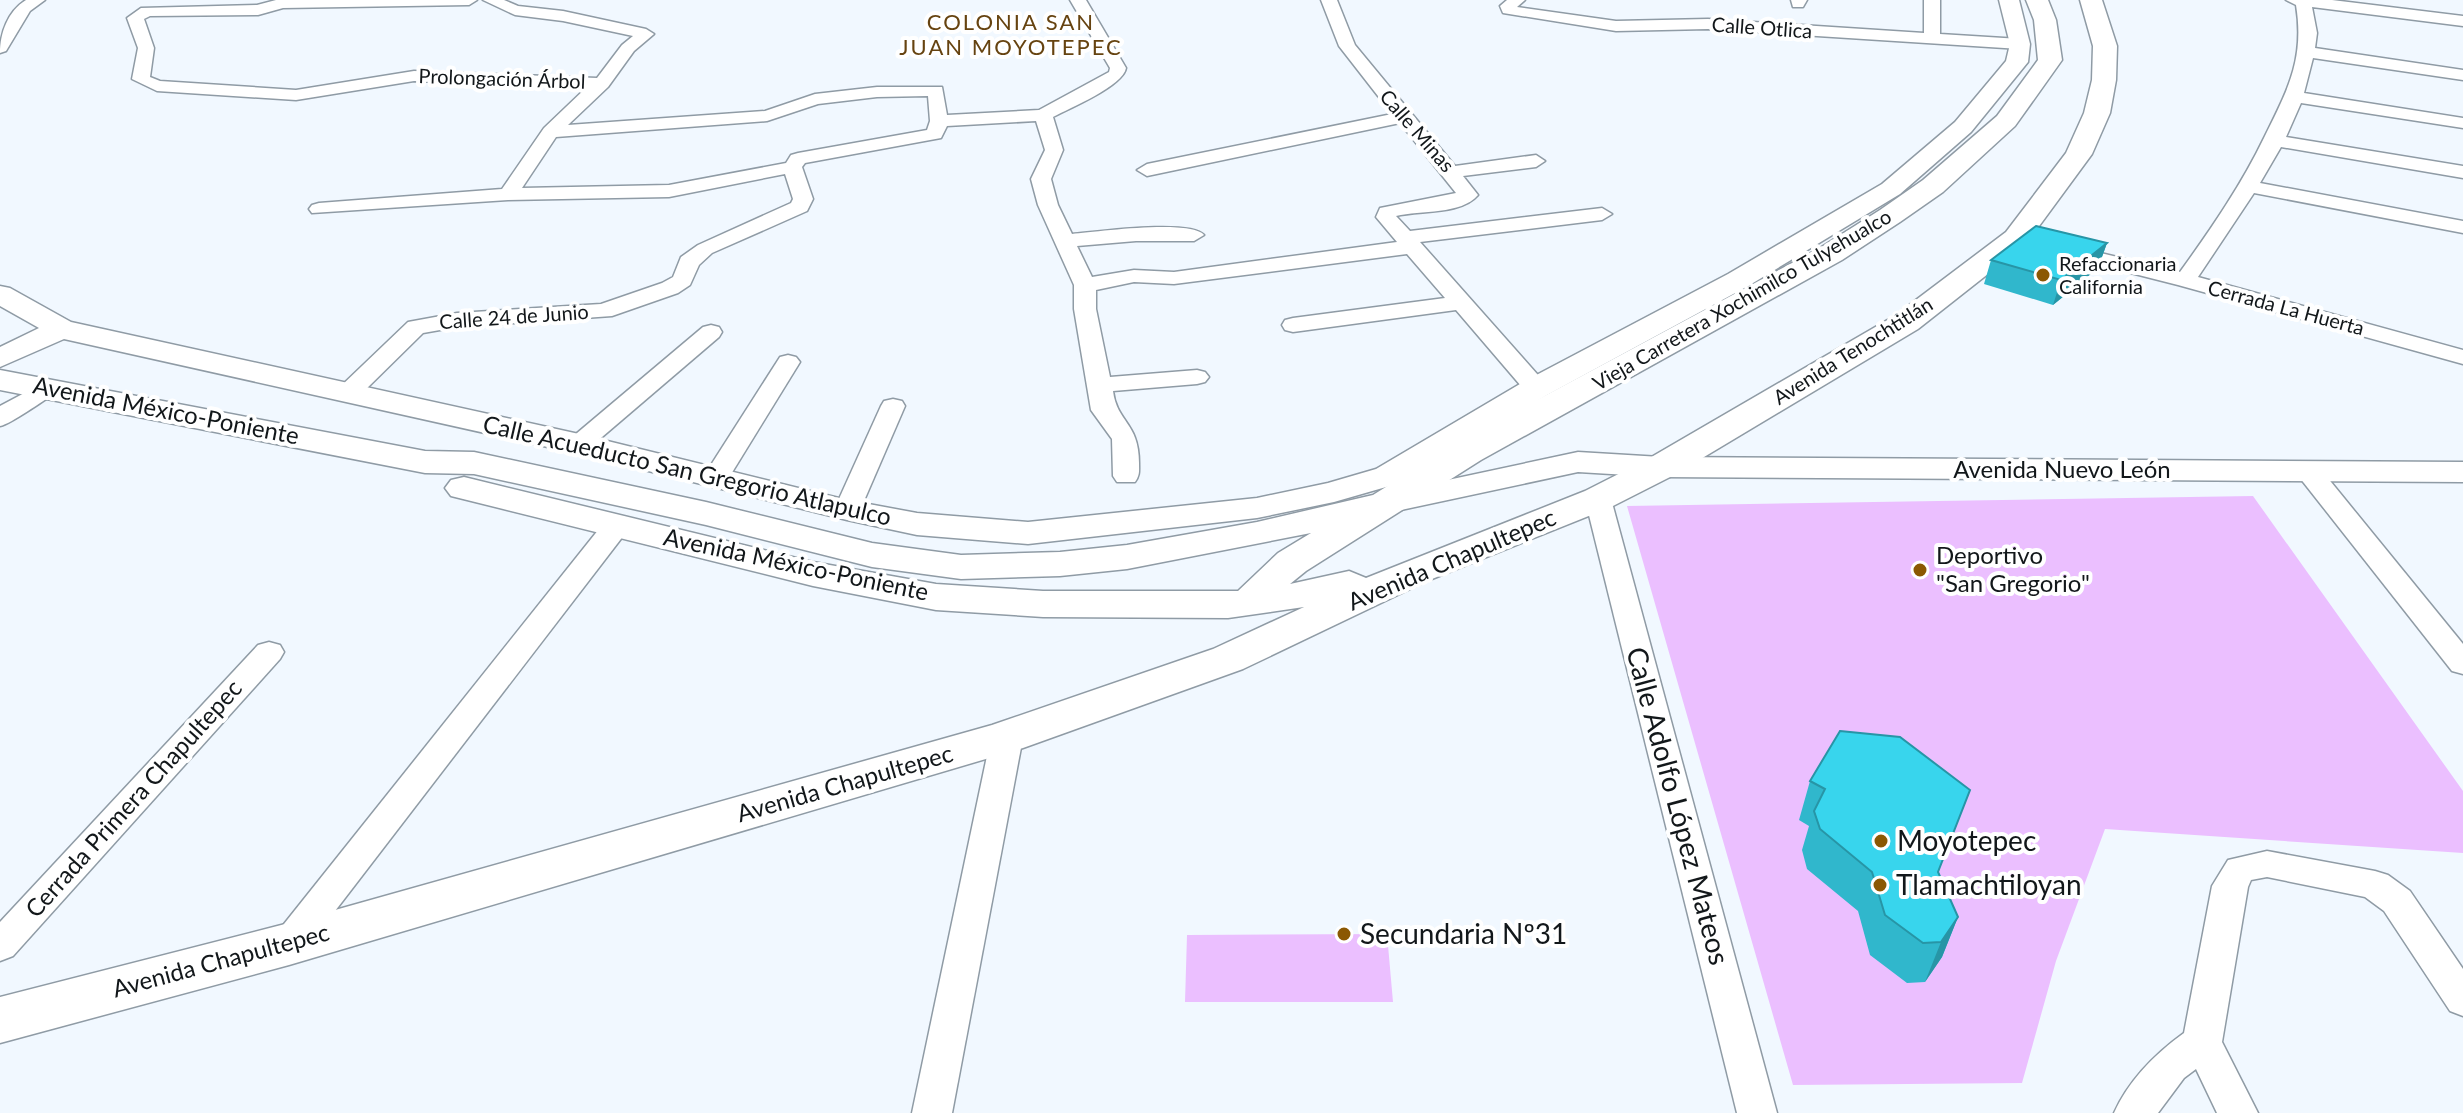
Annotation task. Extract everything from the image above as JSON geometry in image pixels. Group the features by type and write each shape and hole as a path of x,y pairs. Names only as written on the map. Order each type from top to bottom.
{"main road":[{"name":"Vieja Carretera Xochimilco Tulyehualco","path":"1468,452 1831,254 1933,186 2006,121 2050,60 2045,20 2037,0"},
{"name":"Avenida Tenochtitlán","path":"1661,467 1907,322 2016,238 2079,154 2097,113 2104,80 2105,46 2091,0"},
{"name":"Avenida México-Poniente","path":"0,380 425,462 474,463 706,514 872,555 961,567 1060,564 1127,557 1257,534 1395,489"},
{"name":"Avenida México-Poniente","path":"425,462 448,484 813,574 936,597 987,602 1116,606 1250,603 1270,580 1292,562 1395,489 1468,452"},
{"name":"Avenida Chapultepec","path":"0,1020 289,944 1007,737 1228,659 1413,572 1598,499 1661,467"},
{"path":"1228,659 1247,638 1250,603 1413,572"}],"street":[{"path":"0,48 24,8 37,0"},
{"path":"284,1 465,0"},
{"path":"491,0 515,10 563,16 646,34 628,48 602,83 550,132 508,194"},
{"path":"939,121 1043,115 1117,74 1118,68 1078,0"},
{"name":"Calle Minas","path":"1329,0 1347,46 1402,117 1453,172 1468,195 1465,199 1387,212 1386,217 1536,388"},
{"path":"1932,0 1932,38"},
{"path":"1395,489 1536,388 1738,280 1891,189 1963,127 2017,62 2020,44 2009,0"},
{"name":"Prolongación Árbol","path":"284,1 258,10 147,11 138,14 135,18 147,38 147,57 141,79 157,86 296,95 414,76 530,77 602,83"},
{"name":"Calle Otlica","path":"1513,3 1508,10 1518,13 1616,26 1708,24 2020,44"},
{"path":"2302,5 2463,21"},
{"path":"2302,5 2463,35"},
{"path":"2185,280 2251,187 2296,97 2305,52 2302,5"},
{"path":"2305,52 2463,75"},
{"path":"319,209 508,194 669,191 792,167 798,159 819,154 922,138 935,134 939,121 936,91 877,92 815,99 767,116 550,132"},
{"path":"2296,97 2463,123"},
{"path":"1043,115 1054,150 1041,179 1042,191 1085,285 1085,309 1103,410 1121,425 1126,437 1126,476"},
{"path":"1147,170 1402,117"},
{"path":"2272,140 2463,172"},
{"path":"1453,172 1536,161"},
{"name":"Calle 24 de Junio","path":"349,392 416,327 457,320 604,311 670,288 682,280 689,262 705,249 800,207 803,199 792,167"},
{"path":"2251,187 2463,227"},
{"path":"1085,285 1134,276 1174,278 1602,214"},
{"path":"1064,241 1136,235 1194,235"},
{"name":"Cerrada La Huerta","path":"2016,238 2185,280 2463,357"},
{"name":"Calle Acueducto San Gregorio Atlapulco","path":"0,294 61,329 579,444 715,479 917,524 985,531 1075,530 1257,508 1334,492 1395,489"},
{"path":"1293,325 1459,303"},
{"path":"0,358 61,329"},
{"path":"579,444 711,332"},
{"path":"715,479 788,362"},
{"path":"1100,385 1197,377"},
{"path":"0,419 13,407 47,388"},
{"path":"847,510 893,406"},
{"name":"Avenida Nuevo León","path":"1395,489 1578,462 1661,467 2463,472"},
{"path":"2309,472 2463,664"},
{"name":"Calle Adolfo López Mateos","path":"1598,499 1757,1113"},
{"path":"289,944 617,525"},
{"name":"Cerrada Primera Chapultepec","path":"0,946 269,652"},
{"path":"932,1113 1007,737"},
{"path":"2238,1113 2202,1042 2230,886 2240,869 2267,864 2375,885 2397,901 2463,1000"},
{"path":"2134,1113 2170,1066 2202,1042"}],"shaded area":[{"path":"2253,496 2463,791 2463,853 2105,829 2056,961 2022,1083 1793,1085 1627,506"},
{"path":"1387,934 1393,1002 1185,1002 1187,935"}],"building":[{"path":"2036,226 2107,243 2061,280 1991,260"},
{"name":"Tlamachtiloyan","path":"1840,731 1900,737 1970,790 1938,872 1958,917 1941,942 1923,943 1885,915 1872,872 1820,829 1814,811 1825,789 1810,781"}],"place":[{"name":"Refaccionaria California","path":"2043,275"},
{"name":"Deportivo \"San Gregorio\"","path":"1920,570"},
{"name":"Moyotepec","path":"1881,841"},
{"name":"Tlamachtiloyan","path":"1880,885"},
{"name":"Secundaria Nº31","path":"1344,934"}],"district":[{"name":"COLONIA SAN JUAN MOYOTEPEC","path":"1011,34"}]}
